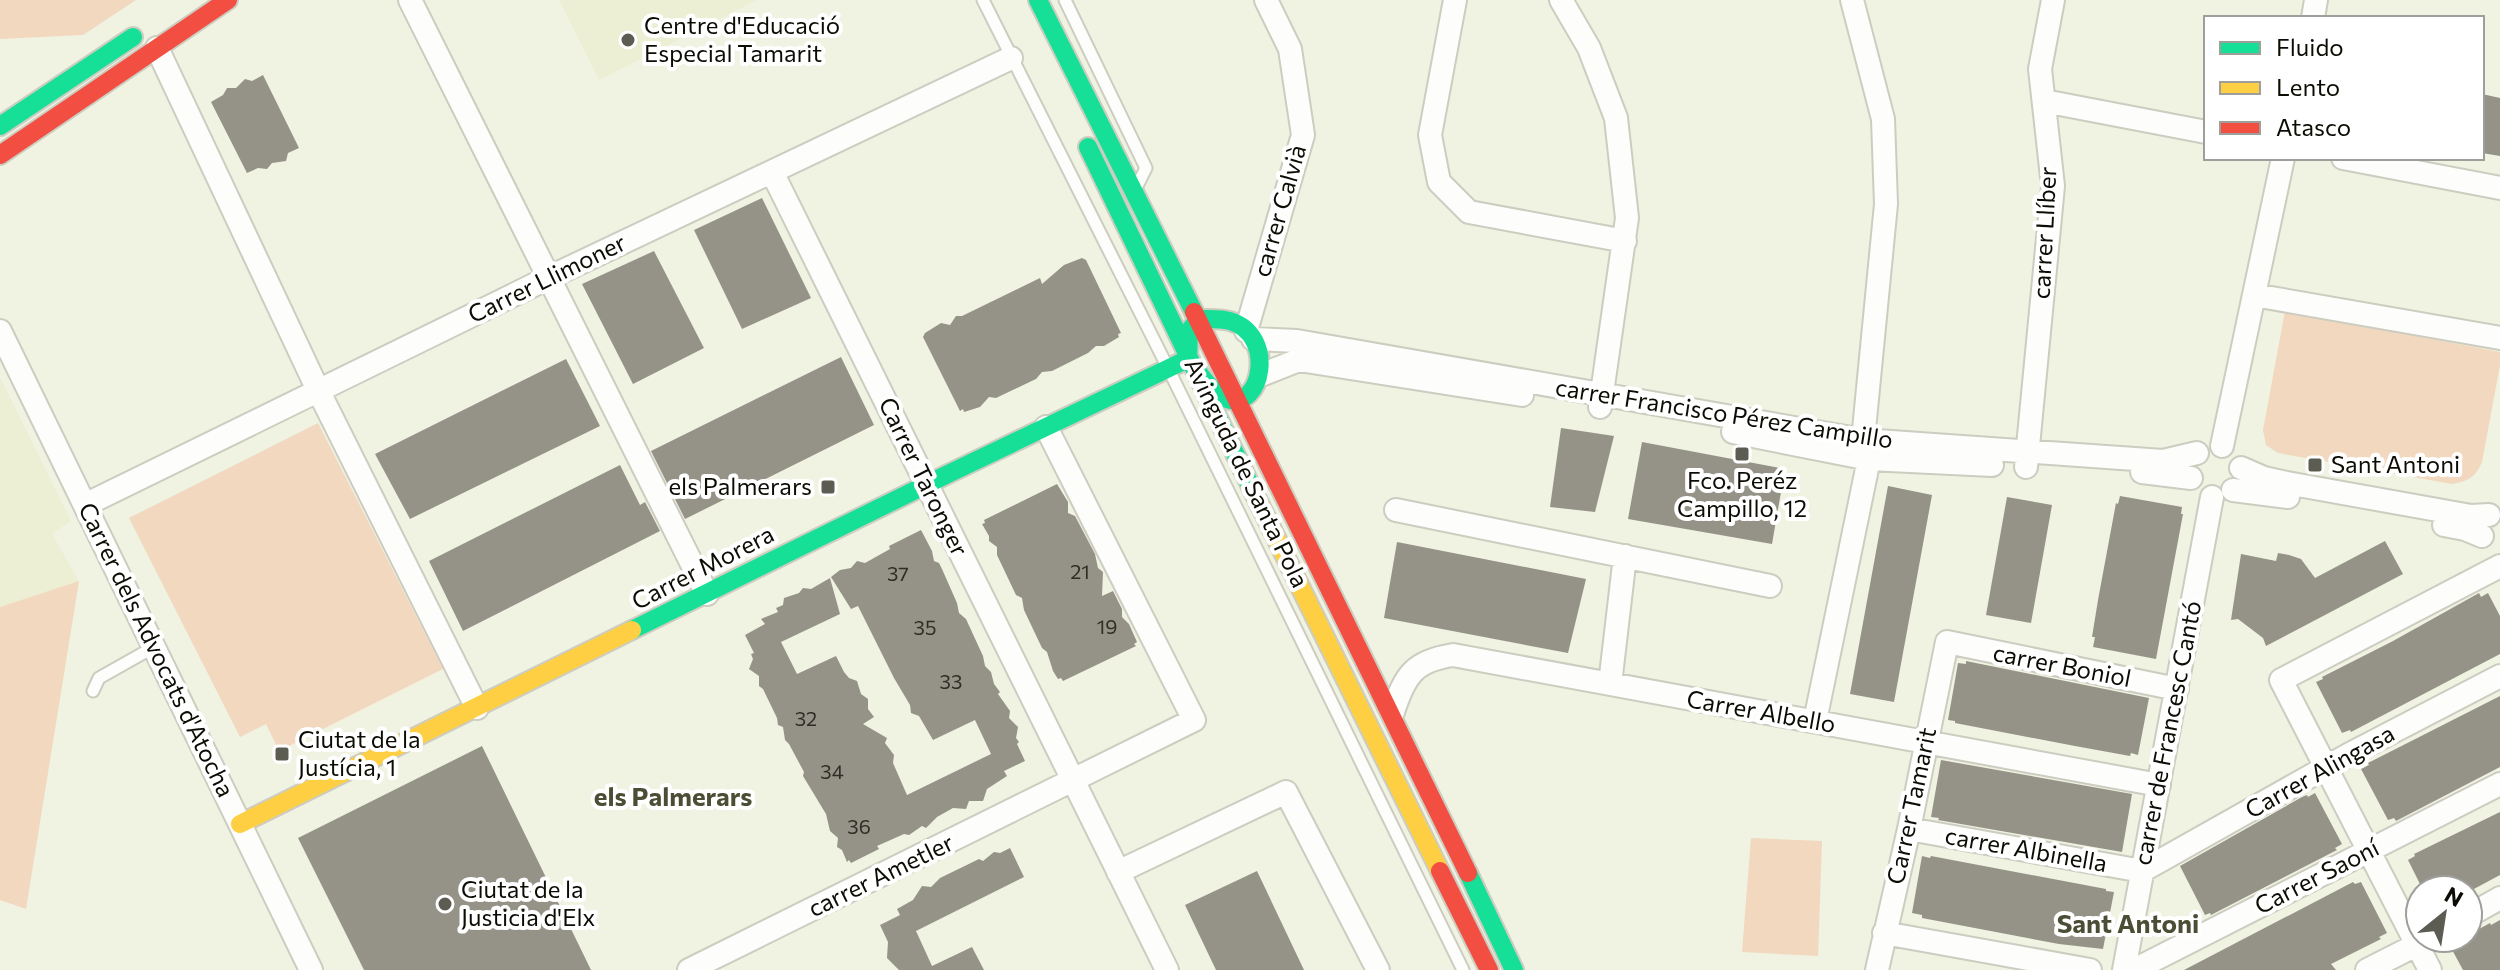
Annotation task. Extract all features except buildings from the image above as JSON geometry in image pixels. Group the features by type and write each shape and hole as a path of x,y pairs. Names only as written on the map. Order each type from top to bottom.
{"main road":[{"path":"0,155 228,0"},
{"name":"Avinguda de Santa Pola","path":"1038,0 1393,712 1514,970"},
{"path":"0,126 151,25"},
{"name":"Avinguda de Santa Pola","path":"1078,126 1188,359 1489,970"},
{"name":"Avinguda de Santa Pola","path":"1199,319 1235,322 1250,335"},
{"name":"Avinguda de Santa Pola","path":"1199,319 1189,331 1188,359 1219,393 1227,399 1239,399 1251,390 1261,375"},
{"path":"1250,335 1259,348 1261,375"},
{"name":"Carrer Morera","path":"240,824 841,525 1188,359"}],"street":[{"path":"410,0 707,594"},
{"name":"carrer Calvià","path":"1250,335 1303,135 1290,49 1266,0"},
{"path":"1455,0 1430,135 1439,182 1469,212 1625,241"},
{"path":"1561,0 1589,48 1616,118 1627,218 1601,401"},
{"path":"1815,721 1866,450 1886,204 1883,119 1852,0"},
{"name":"carrer Llíber","path":"2026,460 2053,186 2040,69 2053,0"},
{"path":"157,48 318,390 477,708"},
{"name":"Carrer Llimoner","path":"85,505 548,278 1011,58"},
{"path":"2044,101 2204,132"},
{"path":"2222,446 2283,160"},
{"path":"2353,160 2500,188"},
{"name":"Carrer Taronger","path":"772,172 1167,970"},
{"path":"2254,295 2500,338"},
{"name":"Carrer dels Advocats d'Atocha","path":"0,331 311,970"},
{"name":"carrer Francisco Pérez Campillo","path":"1250,335 1297,341 1866,450 2026,460 2191,478"},
{"name":"carrer Francisco Pérez Campillo","path":"1261,375 1299,360 1601,401"},
{"path":"1046,427 1194,720 1072,781"},
{"path":"2223,493 2242,475 2241,468 2236,455 2222,446 2209,446 2191,461 2191,478 2197,489 2223,493 2260,492 2465,529 2490,520"},
{"name":"carrer Francisco Pérez Campillo","path":"2026,460 2163,461 2197,453"},
{"path":"2241,468 2287,483 2490,520"},
{"name":"carrer de Francesc Cantó","path":"2124,970 2177,689 2223,493"},
{"path":"1396,510 1770,586"},
{"path":"2490,520 2490,550 2500,555"},
{"path":"1610,684 1625,556"},
{"path":"2404,909 2369,850 2281,680 2500,566"},
{"name":"carrer Boniol","path":"1947,642 2177,689"},
{"name":"Carrer Tamarit","path":"1877,970 1947,642"},
{"name":"Carrer Albello","path":"1393,712 1399,692 1412,671 1431,659 1453,655 2159,785"},
{"name":"Carrer Alingasa","path":"2142,871 2348,755 2500,676"},
{"name":"carrer Ametler","path":"689,970 1072,781"},
{"name":"Carrer Saoní","path":"2147,967 2500,784"},
{"path":"1118,872 1286,792 1378,970"},
{"name":"carrer Albinella","path":"1909,829 2142,871"},
{"path":"1884,933 2090,970"},
{"path":"2367,970 2404,951"}],"lane":[{"name":"Avinguda de Santa Pola","path":"983,0 1168,368 1463,970"},
{"path":"1065,0 1146,168 1134,192"},
{"path":"93,691 99,678 154,647"}],"shaded area":[{"path":"0,0 136,0 83,35 0,39"},
{"name":"Centre d'Educació Especial Tamarit","path":"559,0 757,0 599,80"},
{"path":"2285,311 2500,352 2482,462 2477,472 2467,480 2452,484 2278,453 2266,445 2263,430"},
{"path":"0,377 71,521 52,534 79,581 0,607"},
{"path":"318,423 443,669 279,751 266,724 240,737 129,518"},
{"path":"79,581 26,909 0,900 0,607"},
{"path":"1751,838 1822,841 1818,956 1742,952"}],"traffic: fast":[{"path":"1038,0 1194,312"},
{"path":"0,126 133,37"},
{"path":"1088,147 1253,491"},
{"path":"1199,319 1230,321 1245,329 1254,341 1259,355 1256,383 1249,394 1239,400 1227,399 1216,392 1188,359 1189,331 1199,319"},
{"path":"632,630 1188,359"},
{"path":"1468,873 1514,970"}],"traffic: slow":[{"path":"1253,491 1440,871"},
{"path":"240,824 632,630"}],"traffic: jam":[{"path":"0,155 228,0"},
{"path":"1194,312 1468,873"},
{"path":"1440,871 1489,970"}],"place":[{"name":"Centre d'Educació Especial Tamarit","path":"628,40"},
{"name":"Fco. Peréz Campillo, 12","path":"1742,454"},
{"name":"Sant Antoni","path":"2315,465"},
{"name":"els Palmerars","path":"828,487"},
{"name":"Ciutat de la Justícia, 1","path":"282,754"},
{"name":"Ciutat de la Justicia d'Elx","path":"445,904"}],"district":[{"name":"els Palmerars","path":"673,797"},
{"name":"Sant Antoni","path":"2128,924"}]}
